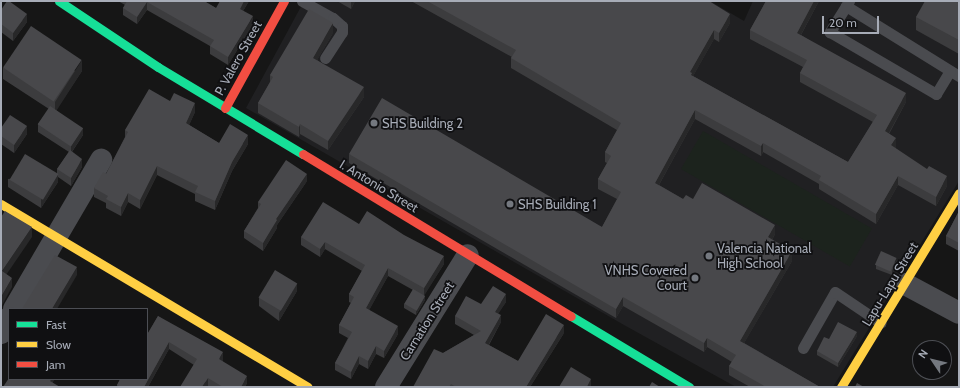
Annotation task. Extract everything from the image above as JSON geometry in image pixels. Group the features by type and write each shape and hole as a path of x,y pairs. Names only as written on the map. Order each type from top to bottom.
{"street":[{"name":"I. Antonio Street","path":"59,1 158,67 689,387"},
{"name":"P. Valero Street","path":"225,108 284,1"},
{"path":"15,308 101,160"},
{"name":"Lapu-Lapu Street","path":"842,387 959,194"},
{"path":"1,204 56,235 308,387"},
{"name":"Carnation Street","path":"386,387 468,255"},
{"path":"905,284 959,312"},
{"path":"1,333 8,320"}],"lane":[{"path":"302,1 333,18 342,26 342,32 325,58"},
{"path":"848,3 955,73 936,94 830,32 848,3"},
{"path":"803,348 835,292 881,323"}],"shaded area":[{"name":"Valencia National High School","path":"304,1 710,1 744,21 753,1 959,1 959,181 833,387 736,387 624,325 246,108"},
{"path":"703,131 872,228 850,267 681,169"}],"building":[{"path":"7,1 27,14 13,33 1,24 1,10"},
{"path":"127,1 204,1 216,8 220,1 244,1 240,9 253,16 228,57 210,46 214,40 147,2 137,17 123,8"},
{"path":"427,1 709,1 730,14 719,33 714,30 690,72 692,73 691,75 848,162 877,115 800,73 807,60 750,30 766,1 814,1 797,33 906,93 885,131 896,138 891,145 927,169 929,166 947,176 936,197 898,176 876,214 819,180 821,176 763,143 761,146 695,110 655,183 683,199 686,195 693,199 702,183 775,225 768,237 792,251 740,341 820,387 766,387 729,366 736,355 707,338 704,343 623,297 616,309 349,154 382,98 602,227 621,192 598,179 611,156 605,152 621,123 511,58 516,50"},
{"path":"925,1 959,1 959,40 916,17"},
{"path":"309,9 333,23 313,58 364,87 328,141 300,124 299,127 258,103 273,77 270,75"},
{"path":"31,26 82,60 54,102 3,67"},
{"path":"149,89 170,101 174,93 195,103 186,123 219,143 230,124 248,135 232,162 215,201 195,192 198,186 157,166 140,200 128,193 121,207 106,199 108,196 94,188 103,172 106,174 128,132 125,130"},
{"path":"50,106 83,128 71,147 38,124"},
{"path":"10,115 27,126 14,145 1,136 1,128"},
{"path":"70,150 82,159 71,178 57,169"},
{"path":"25,154 58,174 43,200 10,180"},
{"path":"286,160 307,174 276,219 277,220 263,243 244,231 261,204 258,202"},
{"path":"323,202 359,224 367,211 404,235 444,256 424,288 388,268 366,308 398,326 384,351 376,346 368,361 359,356 351,372 335,363 352,332 339,325 354,297 349,294 365,265 325,242 320,249 301,237"},
{"path":"5,211 32,227 2,271 12,278 1,297 1,217"},
{"path":"959,211 959,243 946,236"},
{"path":"881,251 897,258 890,272 875,265"},
{"path":"55,255 77,267 53,308 23,308"},
{"path":"275,270 297,283 281,311 259,297"},
{"path":"493,286 506,294 495,312 501,315 485,343 518,361 546,314 564,325 526,387 456,387 451,384 449,387 413,387 434,349 443,353 481,331 455,316 466,296 481,304"},
{"path":"413,289 425,296 417,311 404,304"},
{"path":"158,316 223,352 219,359 247,376 241,387 223,387 208,378 202,387 180,387 197,359 169,342 148,380 148,333"},
{"path":"838,322 857,332 838,363 817,351 824,337 829,339"},
{"path":"571,367 591,379 587,387 559,387"},
{"path":"8,380 51,380 50,381 60,387 3,387"},
{"path":"120,380 148,380 144,387 121,387 117,385"},
{"path":"652,382 660,387 649,387"},
{"path":"857,383 864,387 855,387"}],"traffic: fast":[{"path":"59,1 158,67 303,154"},
{"path":"571,316 689,387"}],"traffic: slow":[{"path":"841,387 959,193"},
{"path":"1,204 308,387"}],"traffic: jam":[{"path":"225,108 284,1"},
{"path":"303,154 571,316"}],"place":[{"name":"SHS Building 2","path":"374,123"},
{"name":"SHS Building 1","path":"510,204"},
{"name":"Valencia National High School","path":"709,256"},
{"name":"VNHS Covered Court","path":"695,278"}]}
